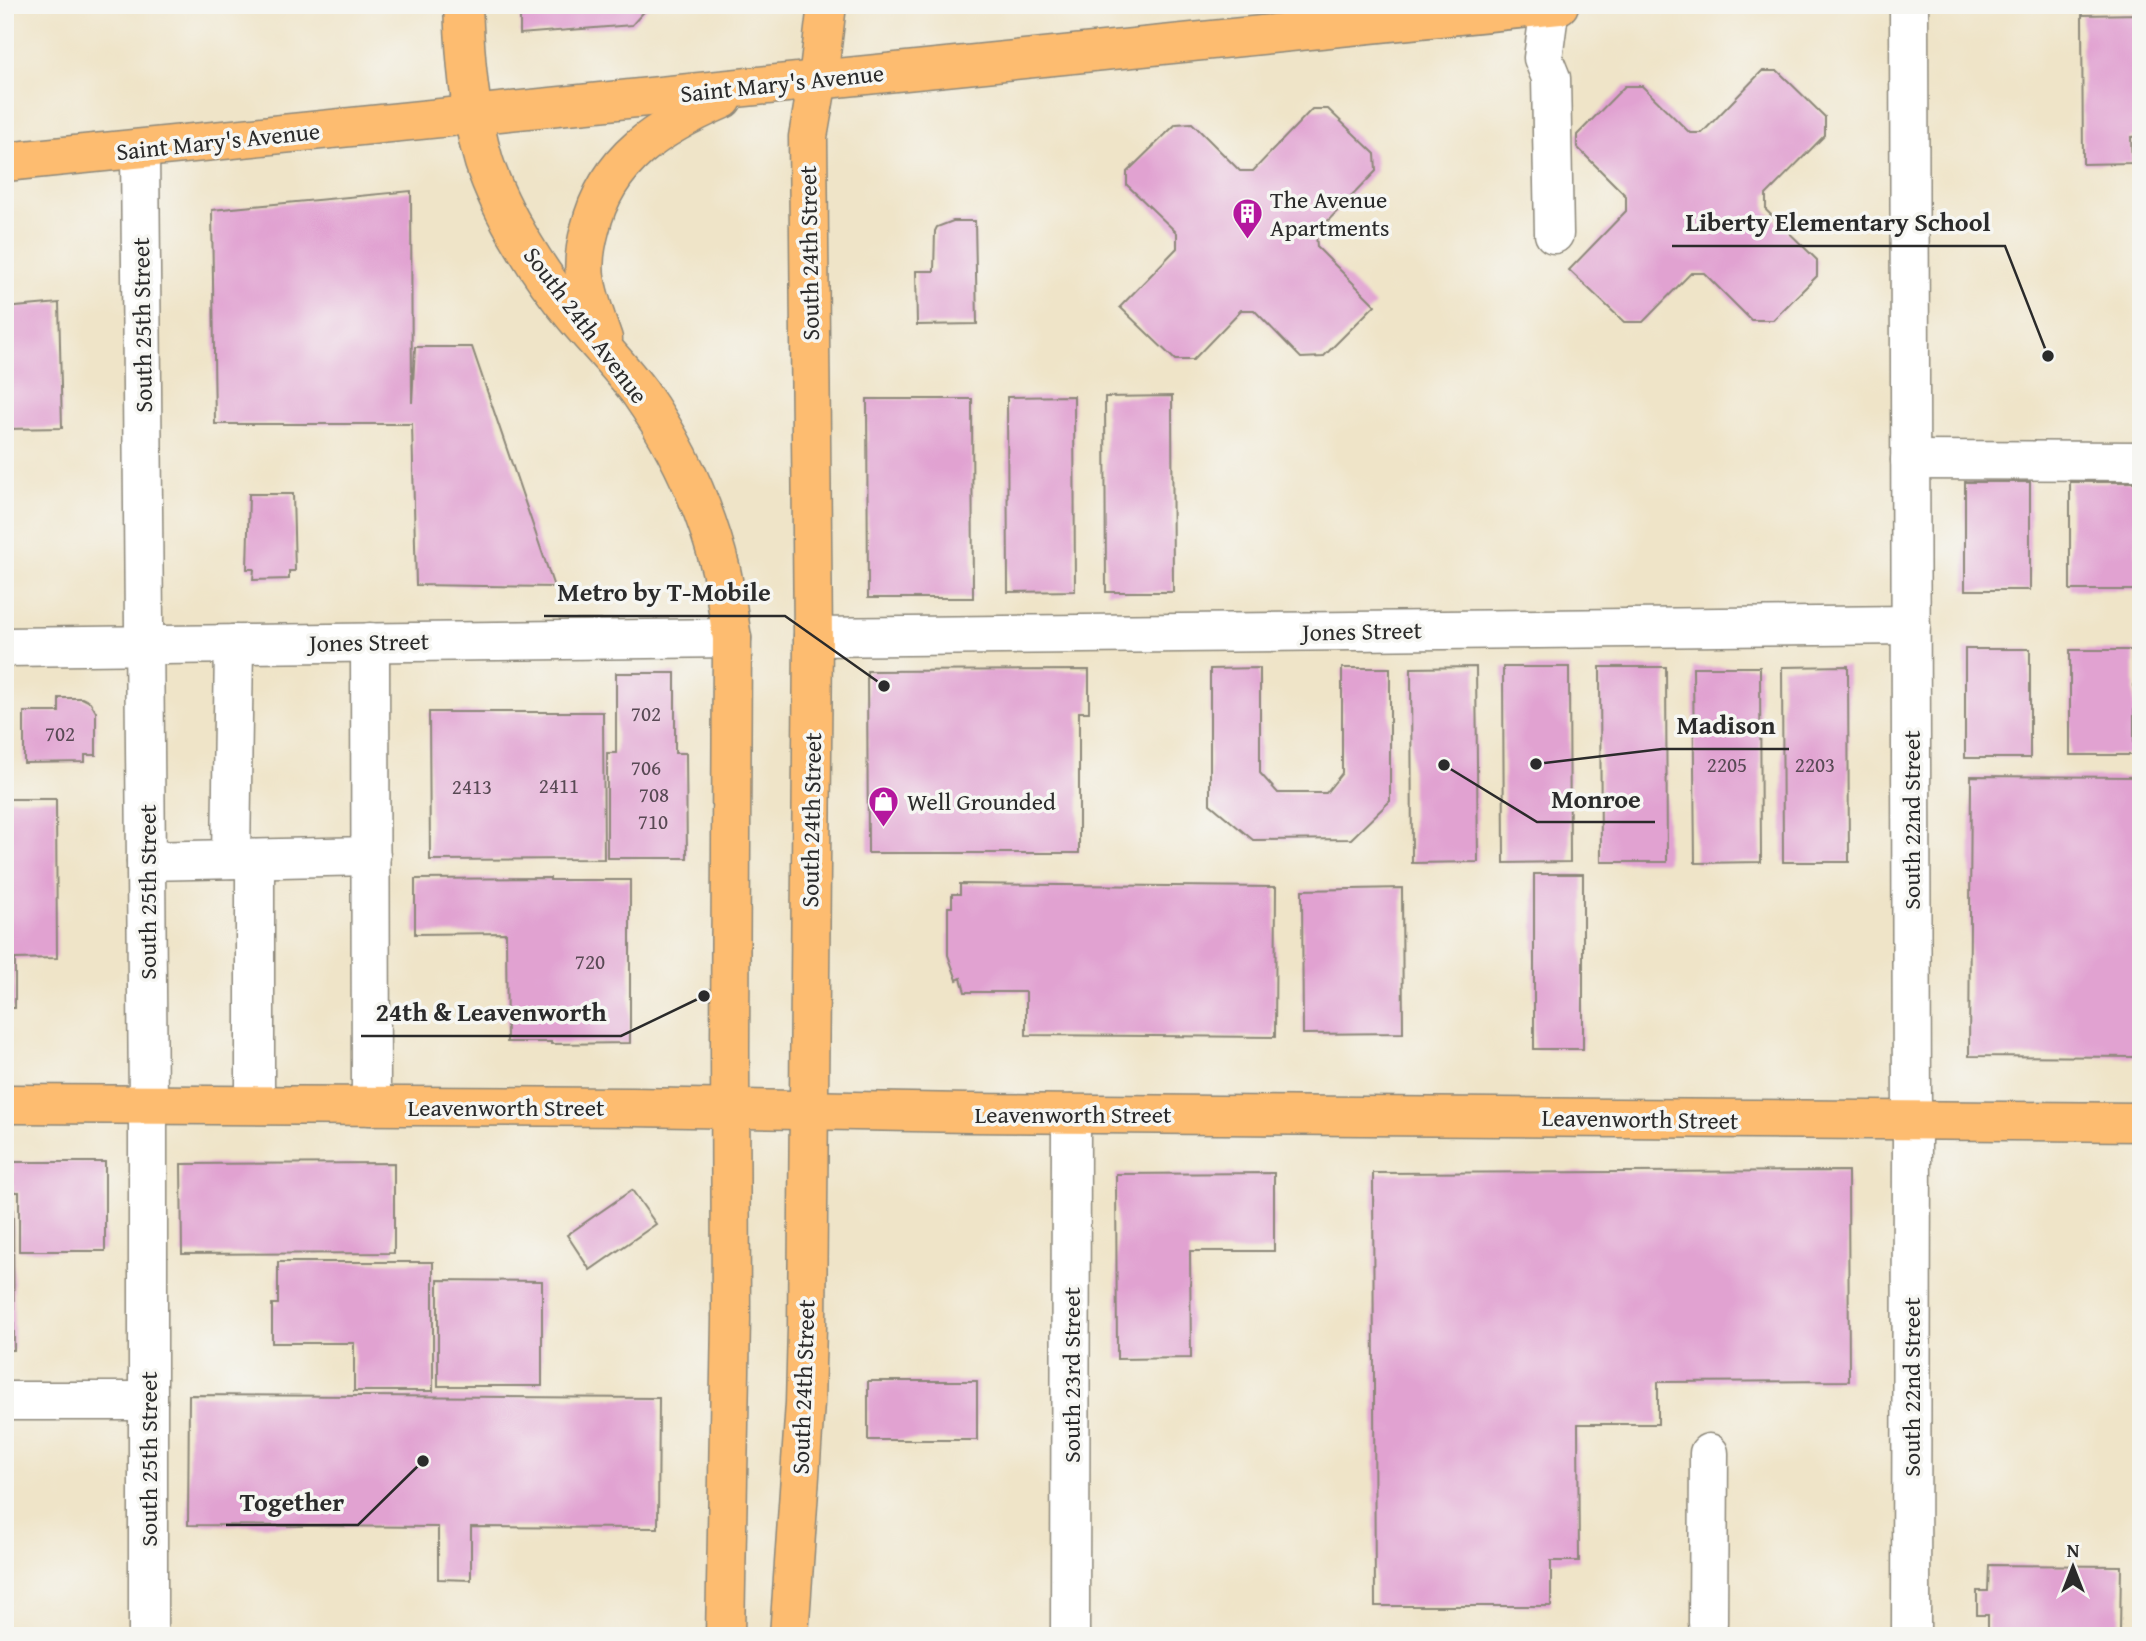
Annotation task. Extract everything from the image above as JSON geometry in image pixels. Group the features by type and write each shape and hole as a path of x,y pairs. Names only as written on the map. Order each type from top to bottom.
{"main road":[{"name":"South 24th Avenue","path":"463,5 465,52 474,115 485,162 522,241 557,295 609,355 656,416 678,454 703,510 721,571 732,638"},
{"name":"South 24th Street","path":"789,1636 805,1403 809,1110 813,636 808,136 827,5"},
{"name":"Saint Mary's Avenue","path":"5,162 1559,5"},
{"path":"609,355 585,275 587,238 600,198 620,166 641,145 690,114 750,87"},
{"path":"725,1636 731,1319 732,638"},
{"name":"Leavenworth Street","path":"5,1104 633,1107 1071,1114 2141,1122"}],"street":[{"name":"South 22nd Street","path":"1909,5 1911,1636"},
{"path":"1550,6 1544,58 1551,78 1554,234"},
{"name":"South 25th Street","path":"140,149 148,1104 148,1636"},
{"path":"1910,460 2141,461"},
{"name":"Jones Street","path":"813,636 1911,625"},
{"name":"Jones Street","path":"5,647 732,638"},
{"path":"370,642 371,1106"},
{"path":"234,644 255,1104"},
{"path":"146,860 371,856"},
{"name":"South 23rd Street","path":"1070,1636 1071,1114"},
{"path":"5,1401 148,1401"},
{"path":"1709,1453 1709,1623"}],"building":[{"path":"520,5 650,5 632,25 520,34"},
{"path":"2141,14 2141,136 2131,137 2132,163 2083,164 2082,15"},
{"path":"1762,71 1778,71 1825,117 1825,135 1766,195 1766,210 1817,260 1817,276 1773,320 1751,320 1704,273 1691,273 1643,322 1624,322 1569,270 1626,211 1626,196 1577,147 1577,135 1625,86 1642,86 1690,133 1702,133"},
{"name":"The Avenue Apartments","path":"1312,109 1328,109 1375,154 1376,171 1316,233 1317,247 1375,305 1323,357 1301,358 1254,310 1241,310 1193,360 1175,360 1120,307 1177,248 1177,233 1127,185 1127,172 1176,124 1192,123 1240,171 1253,171"},
{"path":"411,191 412,403 415,347 472,347 554,587 416,585 412,424 215,424 212,210"},
{"path":"953,221 975,221 977,324 917,325 916,271 934,271 935,231 937,227"},
{"path":"59,303 62,428 5,429 5,308"},
{"path":"1074,396 1075,591 1008,592 1007,397"},
{"path":"1172,396 1173,592 1106,592 1105,397"},
{"path":"867,399 972,399 973,598 868,598"},
{"path":"1965,482 2030,482 2030,590 1965,590"},
{"path":"2070,482 2136,482 2136,590 2070,590"},
{"path":"249,494 293,494 295,571 289,571 289,579 253,580 254,569 247,569"},
{"path":"1965,649 2030,649 2030,758 1965,758"},
{"path":"2070,650 2134,650 2134,755 2070,755"},
{"path":"1848,666 1849,862 1783,862 1782,667"},
{"path":"1476,667 1478,862 1412,863 1411,668"},
{"path":"1503,667 1569,667 1570,862 1504,863"},
{"path":"1600,667 1666,667 1667,862 1601,862"},
{"path":"1693,667 1760,667 1761,862 1695,863"},
{"path":"1260,668 1260,773 1278,793 1326,793 1342,773 1342,668 1390,668 1390,801 1351,839 1253,840 1210,804 1210,669"},
{"path":"1089,670 1089,712 1079,712 1079,853 868,853 867,671"},
{"path":"616,673 675,673 675,753 686,753 687,858 607,858 607,753 616,753"},
{"path":"59,698 82,698 90,702 96,712 96,755 85,755 85,762 24,763 24,712 59,712"},
{"path":"429,712 603,712 604,859 430,860"},
{"path":"1971,776 2141,777 2141,1057 1969,1056"},
{"path":"5,799 56,799 57,958 15,959 15,1008 5,1008"},
{"path":"1534,874 1583,874 1583,1049 1534,1049"},
{"path":"415,879 630,880 630,1043 507,1042 506,933 415,934"},
{"path":"960,884 1276,887 1275,1037 1026,1035 1026,992 965,992 961,978 957,980 948,955 948,907 952,907 952,894 960,894"},
{"path":"1402,888 1403,1033 1303,1034 1302,890"},
{"path":"13,1162 105,1162 105,1251 19,1251 19,1192 13,1192"},
{"path":"394,1163 394,1253 182,1254 181,1164"},
{"path":"1848,1171 1849,1381 1658,1382 1658,1424 1578,1424 1579,1561 1551,1561 1551,1606 1375,1606 1373,1173"},
{"path":"1274,1173 1274,1251 1190,1251 1191,1358 1117,1359 1116,1174"},
{"path":"632,1190 656,1224 590,1270 567,1235"},
{"path":"5,1209 13,1209 14,1350 5,1350"},
{"path":"278,1262 433,1262 433,1391 354,1391 354,1343 272,1343 272,1304 278,1304"},
{"path":"438,1280 542,1281 542,1386 438,1386"},
{"path":"868,1381 977,1381 977,1440 868,1440"},
{"path":"189,1395 659,1398 658,1528 471,1527 471,1580 438,1579 438,1527 188,1525"},
{"path":"1989,1565 2121,1566 2120,1633 1988,1633 1988,1615 1977,1615 1977,1591 1988,1591"}],"place":[{"name":"The Avenue Apartments","path":"1247,240"},
{"name":"Liberty Elementary School","path":"2048,356"},
{"name":"Metro by T-Mobile","path":"884,686"},
{"name":"Madison","path":"1536,764"},
{"name":"Monroe","path":"1444,765"},
{"name":"Well Grounded","path":"884,828"},
{"name":"24th & Leavenworth","path":"704,996"},
{"name":"Together","path":"423,1461"}]}
